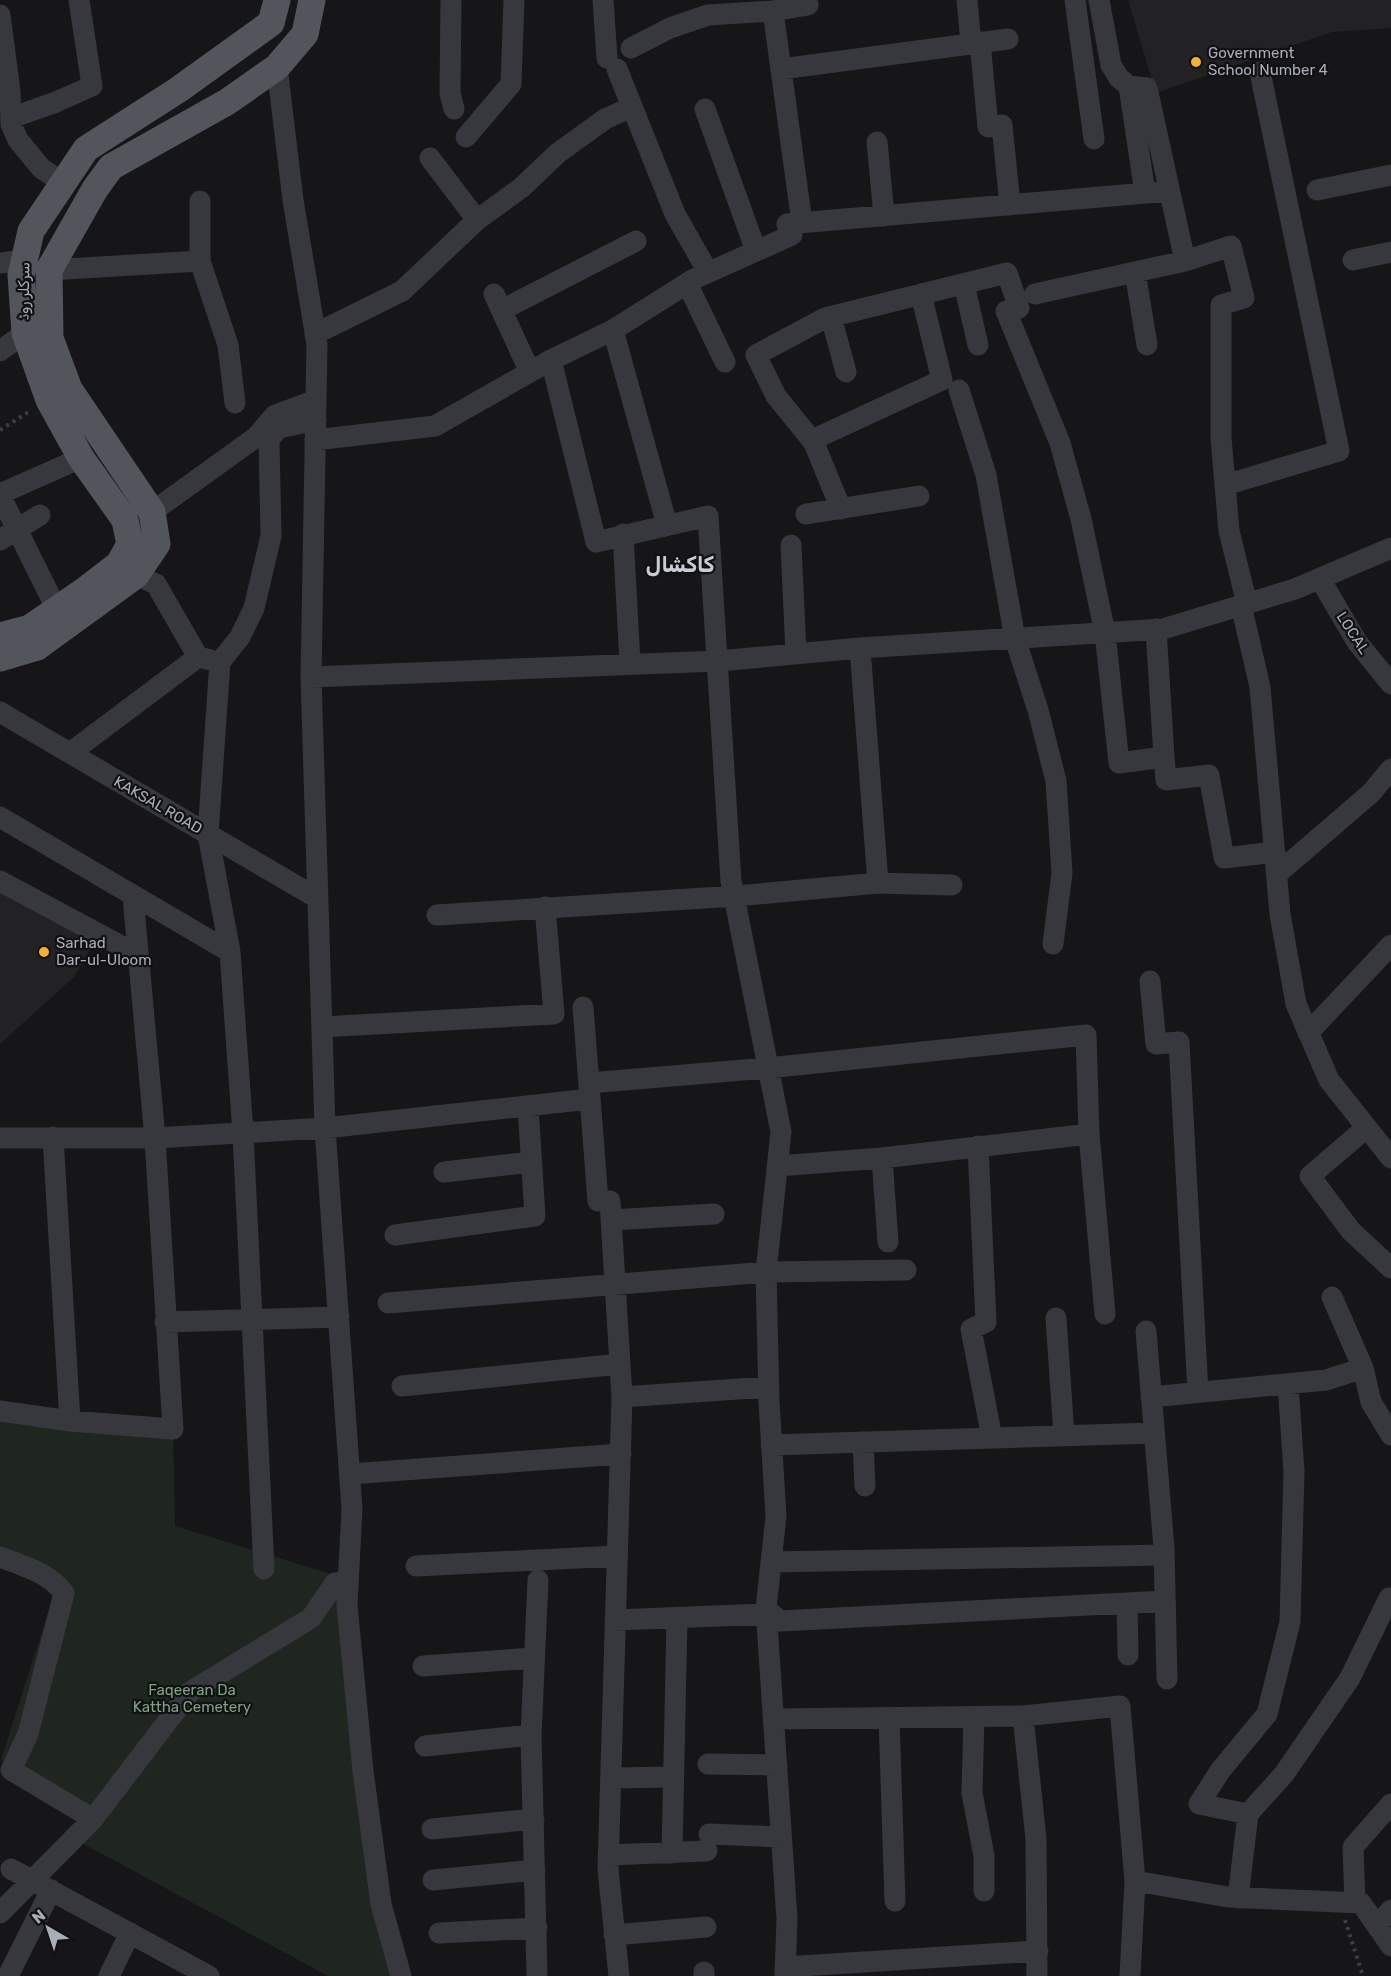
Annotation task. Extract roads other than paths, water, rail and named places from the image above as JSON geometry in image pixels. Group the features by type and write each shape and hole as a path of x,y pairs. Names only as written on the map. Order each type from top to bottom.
{"main road":[{"name":"سرکلر روڈ","path":"128,569 130,544 125,520 81,458 49,400 24,333 21,283 12,261 86,149 178,90 271,23 277,0"},
{"path":"0,658 37,647 157,544 152,512 69,389 50,338 49,270 94,189 111,167 227,102 277,68 305,34 312,0"},
{"path":"86,149 111,167"},
{"path":"0,636 30,628 128,569"}],"street":[{"path":"8,128 92,86 79,0"},
{"path":"451,0 450,93 454,109"},
{"path":"466,137 512,84 514,0"},
{"path":"603,0 612,63 675,214 708,272"},
{"path":"631,48 706,8 773,11 808,5 807,0"},
{"path":"967,0 976,43 988,127 1002,125 1010,205"},
{"path":"1075,0 1094,139"},
{"path":"1099,0 1111,65 1119,78 1129,86 1147,88 1185,261"},
{"path":"773,11 802,223"},
{"path":"0,15 8,128 41,168 63,183"},
{"path":"781,69 1008,39"},
{"path":"277,68 293,200 315,334 316,420 311,677 325,1128 352,1509 347,1605 363,1771 379,1893 400,1976"},
{"path":"1225,485 1339,451 1260,72"},
{"path":"1129,86 1145,193"},
{"path":"315,334 402,291 477,220 521,188 558,153 605,119 632,107"},
{"path":"705,109 756,251"},
{"path":"877,141 884,216"},
{"path":"430,158 477,220"},
{"path":"1317,190 1391,176"},
{"path":"152,512 256,437 275,415 316,420 435,426 551,360 613,330 687,283 792,235 787,224 1169,191"},
{"path":"200,201 200,261 228,345 235,404"},
{"path":"530,372 498,302 636,241"},
{"path":"1035,294 1185,261 1231,246 1244,298 1221,305 1221,438 1229,531 1260,687 1280,914 1296,1004 1329,1080 1366,1128 1390,1154"},
{"path":"1353,260 1391,252"},
{"path":"49,270 200,261"},
{"path":"1135,272 1147,345"},
{"path":"840,509 812,440 776,396 756,355 831,316 1007,273 1019,308 1006,311 1060,443 1081,519 1105,633 1119,763 1164,757"},
{"path":"687,283 725,362"},
{"path":"964,284 978,345"},
{"path":"812,440 942,380 921,294"},
{"path":"831,316 846,372"},
{"path":"613,330 667,525"},
{"path":"0,351 24,333"},
{"path":"551,360 596,542 708,516 719,661 731,881 736,896 781,1132 766,1272 768,1387 776,1516 766,1612 787,1919 785,1972 1038,1951"},
{"path":"958,390 986,475 1015,639 1038,710 1056,781 1062,873 1053,944"},
{"path":"264,1569 250,1320 243,1133 230,952 208,834 220,662 240,637 254,608 271,536 269,439 279,428 316,420"},
{"path":"57,610 19,529 0,495 81,458"},
{"path":"806,514 919,496"},
{"path":"0,540 40,515"},
{"path":"623,534 630,663"},
{"path":"790,545 796,653"},
{"path":"311,677 719,661 860,648 1156,629 1244,605 1320,579 1391,548"},
{"path":"128,569 156,584 198,657 220,662"},
{"name":"LOCAL","path":"1320,579 1357,642 1390,680"},
{"path":"1156,629 1166,780 1209,775 1224,858 1275,852"},
{"path":"860,648 878,883"},
{"path":"70,753 198,657"},
{"name":"KAKSAL ROAD","path":"0,712 317,898"},
{"path":"1277,874 1371,793 1391,769"},
{"path":"0,817 230,952"},
{"path":"0,881 138,955"},
{"path":"437,915 736,896 878,883 952,885"},
{"path":"0,1411 70,1421 173,1429 155,1138 133,897"},
{"path":"322,1028 554,1014 544,908"},
{"path":"1308,1033 1391,945"},
{"path":"1150,981 1156,1044 1179,1042 1198,1392"},
{"path":"583,1006 598,1201 610,1201 622,1397 608,1855 619,1976"},
{"path":"0,1138 155,1138 325,1128 528,1106 590,1091 768,1068 1086,1035 1089,1134 1105,1314"},
{"path":"395,1235 535,1216 528,1106"},
{"path":"1366,1128 1310,1176 1351,1231 1391,1268"},
{"path":"777,1166 882,1158 1089,1134"},
{"path":"53,1137 70,1421"},
{"path":"978,1146 986,1322 971,1329 992,1438"},
{"path":"882,1158 888,1242"},
{"path":"444,1172 531,1162"},
{"path":"611,1220 714,1214"},
{"path":"388,1303 766,1272 906,1270"},
{"path":"1332,1297 1363,1368 1371,1402 1391,1435"},
{"path":"165,1322 339,1317"},
{"path":"1056,1318 1064,1436"},
{"path":"1146,1330 1164,1555 1167,1678"},
{"path":"402,1386 620,1364"},
{"path":"1151,1397 1326,1380 1363,1368"},
{"path":"1248,1814 1199,1804 1220,1771 1267,1714 1290,1622 1294,1471 1288,1384"},
{"path":"622,1397 768,1387"},
{"path":"771,1445 1154,1433"},
{"path":"863,1442 865,1486"},
{"path":"350,1474 621,1454"},
{"path":"771,1562 1164,1555"},
{"path":"416,1566 617,1556"},
{"path":"0,1557 38,1571 57,1584 64,1593 28,1734 10,1770 93,1819"},
{"path":"537,1976 531,1735 538,1580"},
{"path":"0,1913 93,1819 190,1692 311,1618 335,1583 348,1582"},
{"path":"1238,1898 1248,1814 1284,1774 1350,1678 1389,1598"},
{"path":"615,1620 766,1612 780,1621 1165,1601"},
{"path":"1127,1603 1128,1655"},
{"path":"672,1853 677,1618"},
{"path":"423,1666 534,1658"},
{"path":"774,1719 1023,1716 1120,1706 1135,1881 1130,1976"},
{"path":"1023,1716 1036,1839 1038,1951 1036,1976"},
{"path":"974,1717 972,1793 984,1856 984,1891"},
{"path":"890,1718 895,1901"},
{"path":"425,1746 531,1735"},
{"path":"708,1764 777,1765"},
{"path":"610,1778 673,1777"},
{"path":"1349,1903 1353,1847 1391,1804"},
{"path":"432,1828 534,1820"},
{"path":"608,1855 672,1853 708,1843 781,1837"},
{"path":"11,1869 209,1976"},
{"path":"433,1880 535,1870"},
{"path":"1135,1881 1238,1898 1361,1903 1384,1918 1391,1946"},
{"path":"8,1976 51,1890"},
{"path":"614,1935 706,1927"},
{"path":"439,1934 537,1928"},
{"path":"109,1976 130,1933"}],"place":[{"name":"Government School Number 4","path":"1196,62"},
{"name":"Sarhad Dar-ul-Uloom","path":"44,952"}],"district":[{"name":"کاکشال","path":"680,565"}],"park label":[{"name":"Faqeeran Da Kattha Cemetery","path":"192,1698"}]}
